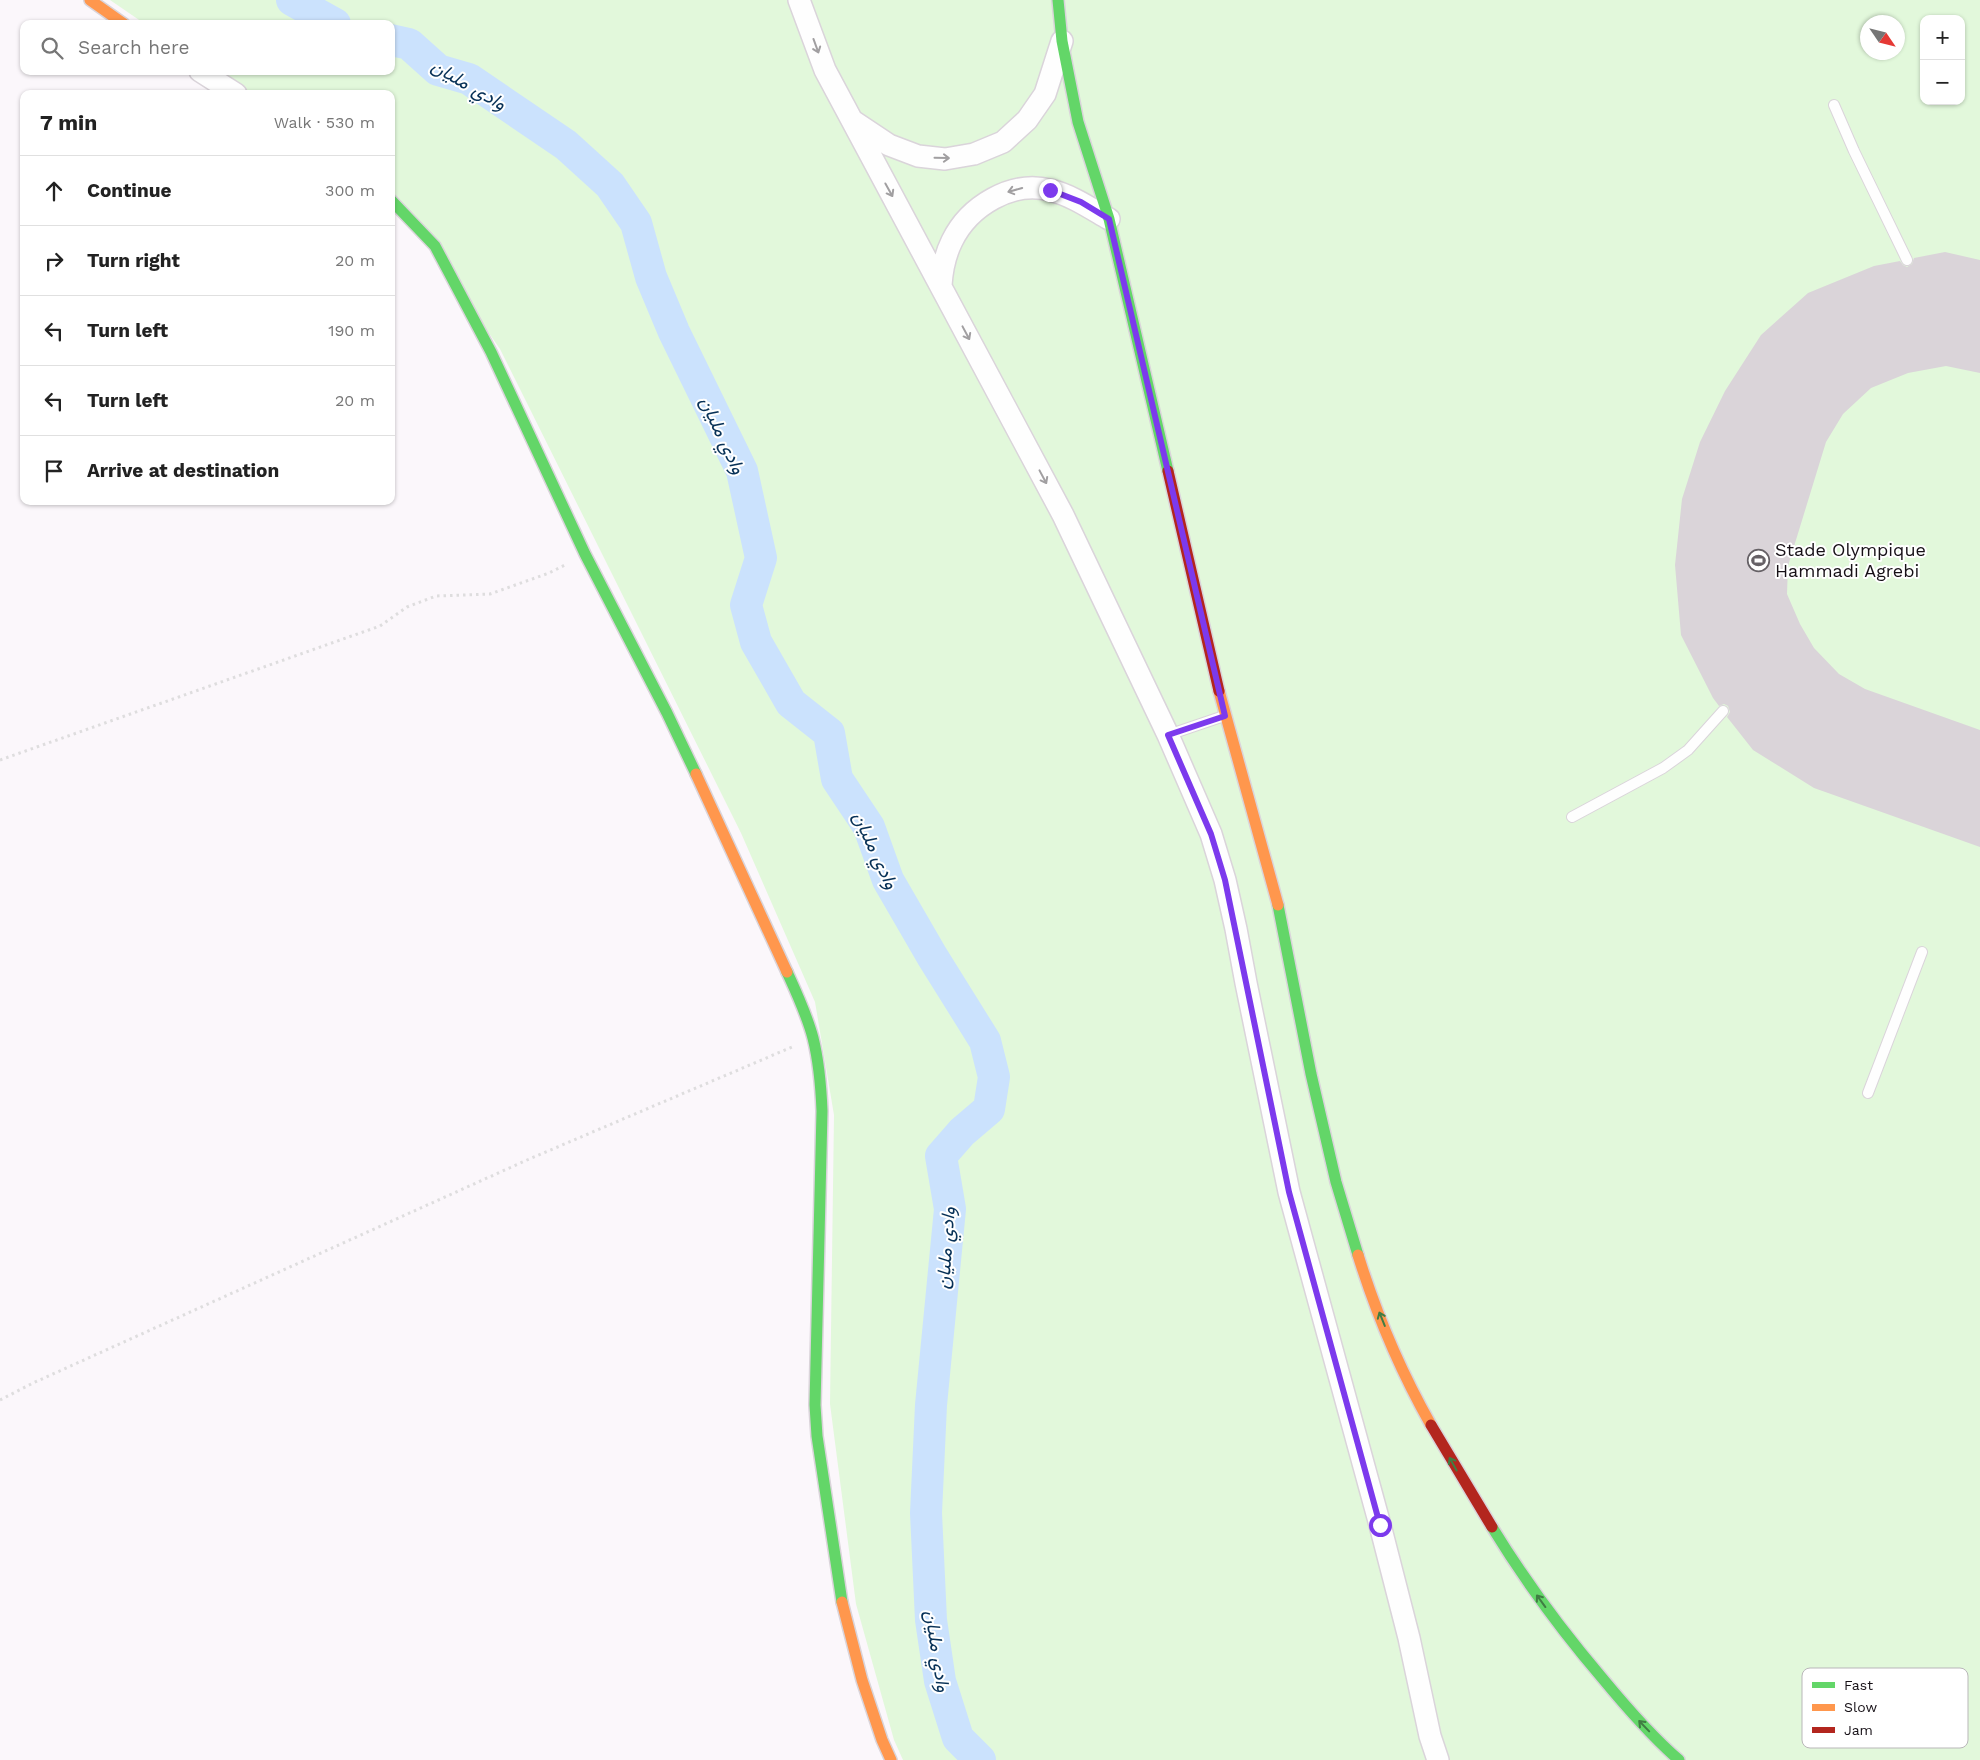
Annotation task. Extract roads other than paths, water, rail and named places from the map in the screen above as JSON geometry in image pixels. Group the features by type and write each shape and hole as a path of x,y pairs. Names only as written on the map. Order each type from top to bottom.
{"street":[{"path":"90,0 118,20"},
{"path":"799,0 824,70 1063,515 1168,735 1211,834 1225,880 1289,1192 1380,1525 1430,1736 1438,1760"},
{"path":"1058,0 1062,41 1078,122 1109,219 1225,716 1281,914 1311,1074 1336,1182 1365,1276 1396,1355 1429,1421 1460,1476 1512,1560 1570,1640 1633,1715 1666,1749 1680,1760"},
{"path":"851,120 889,145 918,156 945,159 974,154 1003,142 1027,120 1045,94 1062,41"},
{"path":"206,75 230,90"},
{"path":"941,285 942,268 953,240 972,214 996,196 1022,187 1050,190 1081,202 1109,219"},
{"path":"395,204 435,246 491,352 585,554 667,713 726,836 800,1001 814,1038 820,1075 822,1111 820,1235 817,1287 817,1436 843,1606 862,1680 882,1740 891,1760"}],"lane":[{"path":"1834,105 1865,175 1907,260"},
{"path":"1572,817 1663,768 1688,750 1723,711"},
{"path":"1168,735 1225,716"},
{"path":"1868,1093 1922,952"}],"waterway":[{"name":"وادي مليان","path":"292,0 328,20"},
{"name":"وادي مليان","path":"395,41 409,44 438,70 469,79 566,145 610,185 636,223 651,277 674,332 742,471 761,558 746,605 756,642 791,703 829,733 837,779 869,827 888,880 932,956 985,1041 994,1077 989,1109 962,1132 941,1156 950,1209 931,1405 926,1513 931,1620 940,1681 958,1738 980,1760"}],"place":[{"name":"Stade Olympique Hammadi Agrebi","path":"1759,560"}]}
